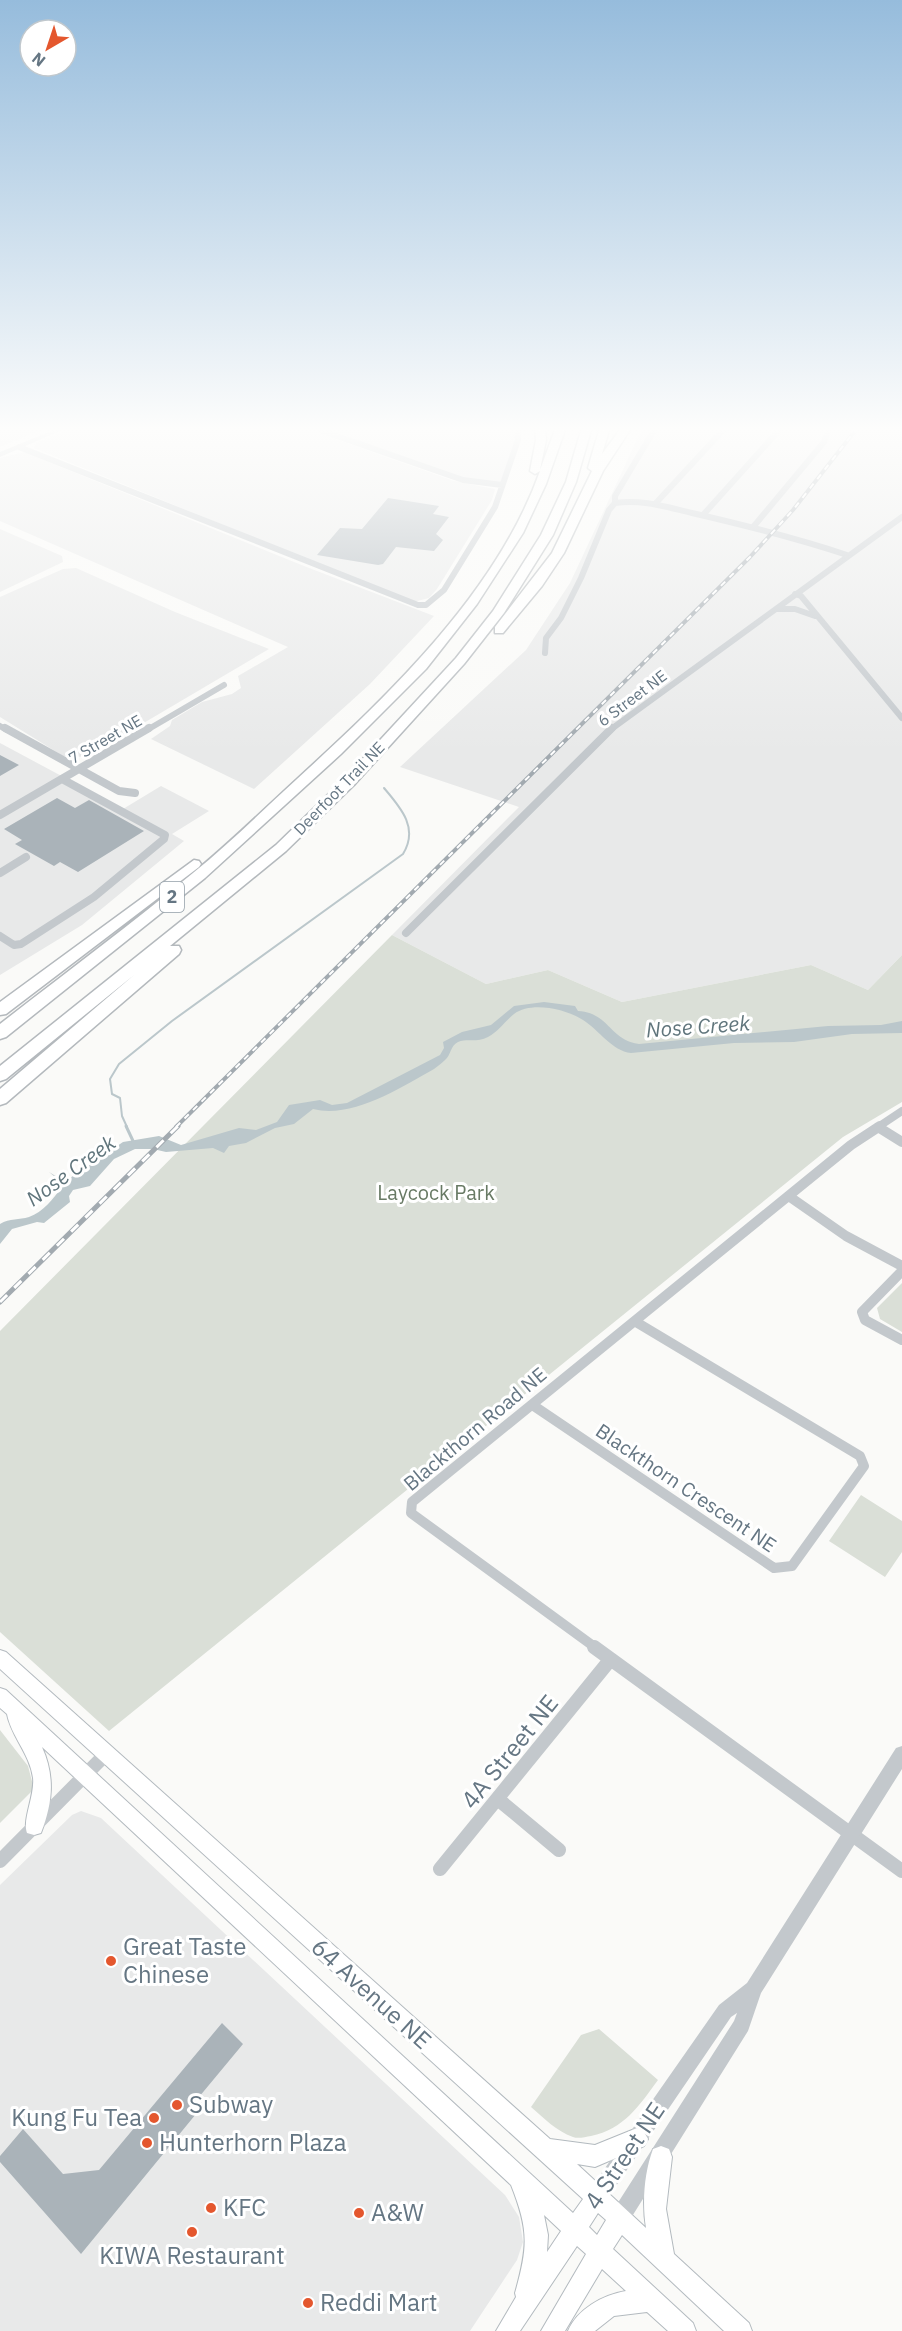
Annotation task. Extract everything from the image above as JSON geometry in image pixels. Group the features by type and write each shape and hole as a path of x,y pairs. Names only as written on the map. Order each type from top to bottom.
{"highway":[{"name":"Deerfoot Trail NE","path":"0,1033 200,875 336,751 421,666 449,633 516,536"},
{"name":"Deerfoot Trail NE","path":"0,1075 280,848 349,782 460,661 498,614 521,580 545,536"},
{"path":"558,552 565,536"},
{"path":"374,753 483,648 535,587 566,536"},
{"path":"0,1010 242,829 322,758 336,751"},
{"path":"0,1099 116,1001 226,902 228,891"}],"main road":[{"name":"64 Avenue NE","path":"0,1658 545,2149 741,2331"},
{"name":"64 Avenue NE","path":"5,1701 685,2331"},
{"path":"5,1701 42,1769 44,1802 34,1826"},
{"path":"545,2149 595,2156 637,2139"},
{"path":"661,2157 654,2192 654,2223 666,2262"},
{"path":"518,2174 536,2220 538,2245 523,2306"},
{"name":"4 Street NE","path":"507,2331 596,2198"},
{"name":"4 Street NE","path":"552,2331 619,2219"},
{"path":"579,2331 596,2312 609,2305 652,2300"}],"street":[{"path":"243,536 418,605 426,605 444,590 477,536"},
{"path":"545,653 546,638 561,618 598,536"},
{"path":"785,536 847,555"},
{"name":"6 Street NE","path":"406,933 609,730 875,536"},
{"path":"795,594 801,596 902,718"},
{"path":"774,610 795,609 817,617"},
{"name":"7 Street NE","path":"0,816 224,685"},
{"path":"0,726 78,770 119,790 135,793"},
{"path":"0,936 14,945 21,944 94,897 164,839 165,835 62,779"},
{"path":"0,873 26,857"},
{"name":"Blackthorn Road NE","path":"902,1111 851,1145 534,1406 412,1502 411,1513 902,1871"},
{"path":"878,1127 902,1142"},
{"path":"790,1197 846,1236 902,1266"},
{"path":"902,1271 862,1312 865,1320 902,1340"},
{"name":"Blackthorn Crescent NE","path":"534,1406 593,1448 774,1568 792,1566 864,1466 860,1456 636,1322"},
{"name":"4A Street NE","path":"441,1869 499,1800 610,1659"},
{"name":"4 Street NE","path":"619,2219 661,2157 742,2025 753,1989 902,1754"},
{"path":"0,1861 105,1755"},
{"path":"499,1800 559,1850"},
{"name":"4 Street NE","path":"596,2198 724,2011 753,1989"}],"shaded area":[{"path":"0,536 16,536 62,556 63,562 0,592"},
{"path":"34,536 230,536 434,616 370,684 254,789 151,739 170,726 172,720 202,702 232,694 241,688 238,676 288,647"},
{"path":"250,536 470,536 437,589 429,598 413,602"},
{"path":"592,536 902,536 902,955 868,990 811,965 622,1002 548,970 486,984 392,935 519,807 400,767 526,650 570,583"},
{"path":"76,568 175,612 269,649 86,757 63,756 0,717 0,597 63,569"},
{"path":"0,743 123,809 161,786 209,811 172,834 184,841 82,925 0,975"},
{"path":"544,1002 575,1006 578,1011 597,1016 629,1042 639,1044 828,1026 881,1025 902,1021 902,1033 852,1034 794,1042 734,1043 631,1053 606,1040 589,1024 576,1016 539,1007 521,1010 488,1037 458,1042 453,1046 447,1058 434,1069 391,1093 359,1106 344,1110 313,1109 294,1124 275,1128 246,1143 229,1146 224,1153 213,1148 166,1152 135,1149 114,1159 90,1186 73,1190 69,1196 70,1202 44,1223 37,1222 12,1229 0,1244 0,1224 34,1215 47,1205 62,1187 60,1181 49,1172 62,1180 70,1178 123,1142 159,1136 181,1145 239,1128 256,1130 277,1122 289,1105 320,1100 332,1105 347,1103 440,1055 444,1048 443,1042 462,1032 491,1025 514,1006"},
{"name":"Hunterhorn Plaza","path":"81,1811 101,1818 505,2195 519,2217 523,2242 517,2260 470,2331 0,2331 0,1885 72,1815"}],"green space":[{"name":"Laycock Park","path":"392,935 486,984 548,970 622,1002 811,965 868,990 902,955 902,1102 843,1137 109,1731 0,1632 0,1331"},
{"path":"902,1283 902,1332 880,1319 877,1308"},
{"path":"861,1495 902,1521 902,1552 885,1577 829,1541"},
{"path":"0,1730 28,1766 34,1789 0,1823"},
{"path":"599,2029 658,2080 622,2122 603,2133 575,2138 556,2128 531,2107 581,2035"}],"building":[{"path":"333,536 438,536 443,540 434,551 396,547 383,564 378,565 317,555"},
{"path":"0,755 19,765 0,776"},
{"path":"57,798 75,808 89,800 144,831 78,872 60,862 54,866 15,844 22,840 4,829"},
{"name":"Hunterhorn Plaza","path":"222,2023 243,2044 199,2097 205,2103 81,2254 0,2162 0,2156 23,2129 63,2174 99,2170"}],"waterway":[{"path":"127,1127 122,1116 120,1098 112,1094 110,1079 119,1064 172,1021 403,854 407,845 409,827 402,811 384,788"},
{"path":"126,1126 134,1143"}],"railway":[{"path":"176,1127 769,536"},
{"path":"0,1302 178,1126"}],"place":[{"name":"Great Taste Chinese","path":"111,1961"},
{"name":"Subway","path":"177,2105"},
{"name":"Kung Fu Tea","path":"154,2118"},
{"name":"Hunterhorn Plaza","path":"147,2143"},
{"name":"KFC","path":"211,2208"},
{"name":"A&W","path":"359,2213"},
{"name":"KIWA Restaurant","path":"192,2232"},
{"name":"Reddi Mart","path":"308,2303"}],"water label":[{"name":"Nose Creek","path":"698,1027"},
{"name":"Nose Creek","path":"71,1171"}]}
